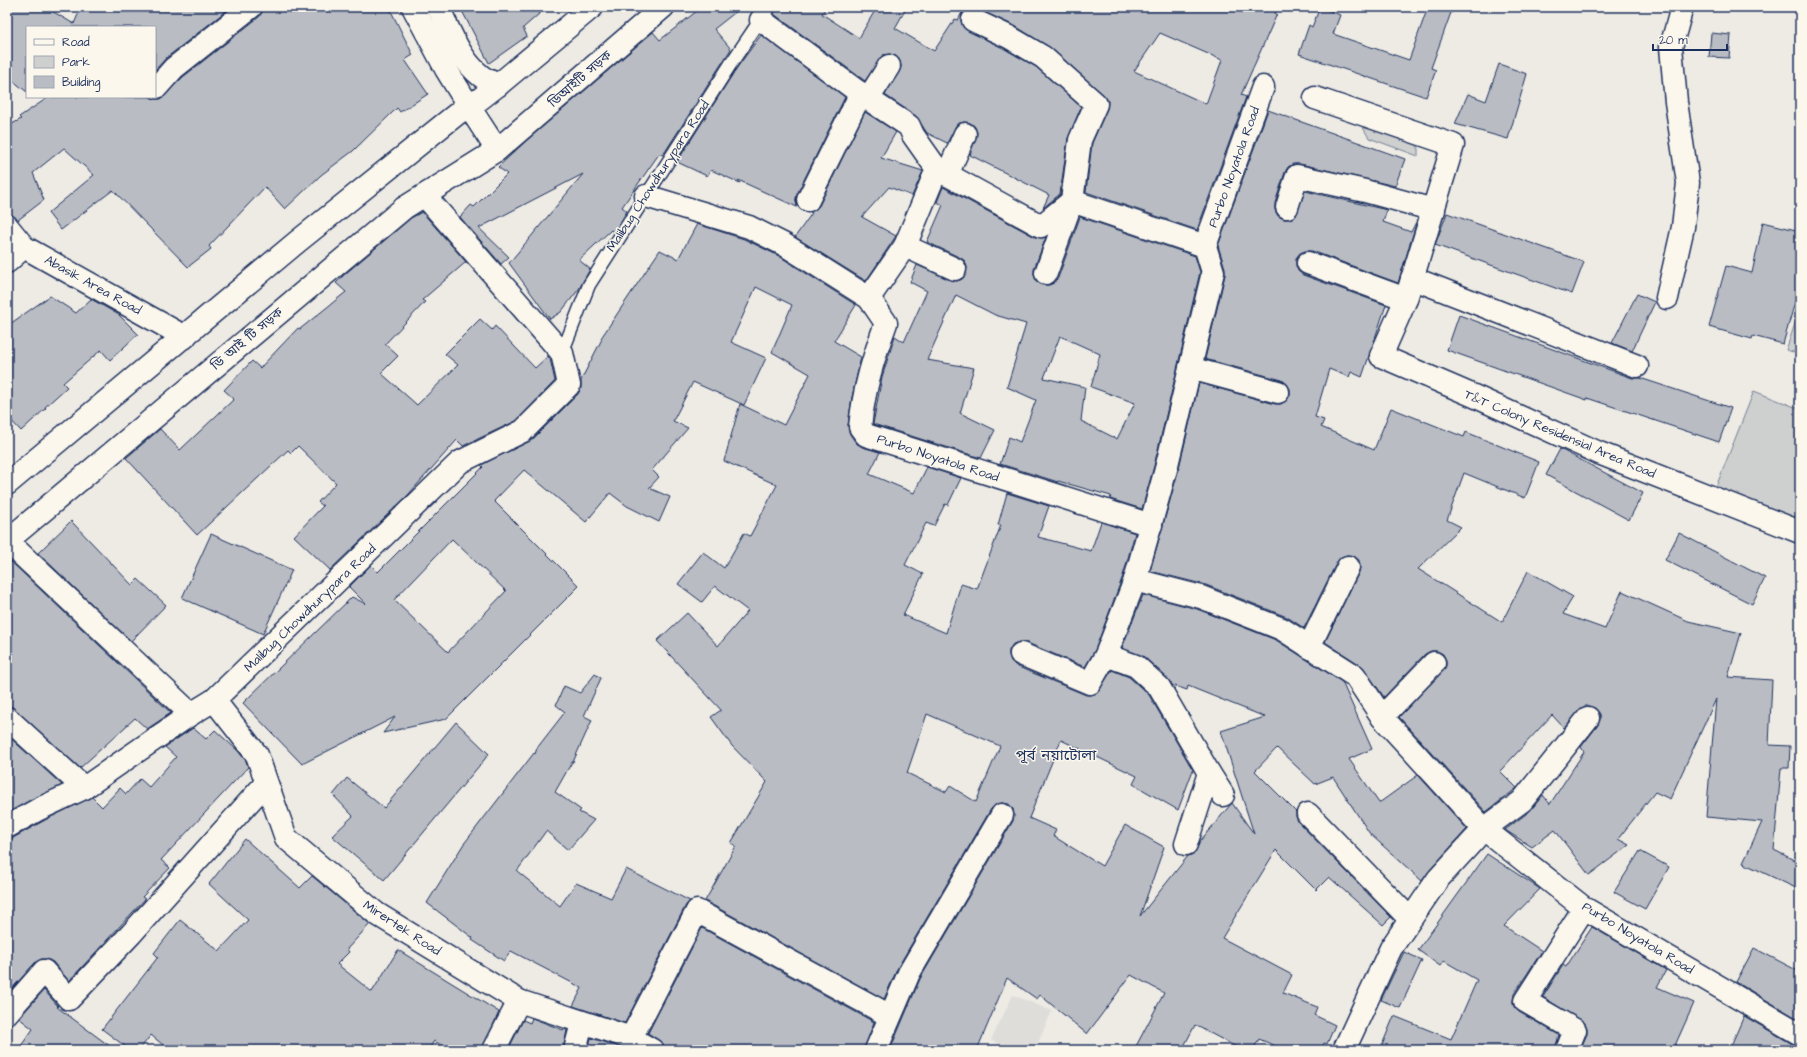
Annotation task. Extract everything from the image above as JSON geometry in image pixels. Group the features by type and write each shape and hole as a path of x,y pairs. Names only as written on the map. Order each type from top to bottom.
{"street":[{"path":"157,87 174,68 251,7"},
{"path":"413,7 446,69 474,102 497,150"},
{"path":"438,7 461,52 470,66 482,77 498,85"},
{"path":"7,484 297,242 474,102 498,85 592,7"},
{"name":"ডিআইটি সড়ক","path":"497,150 663,7"},
{"path":"1666,298 1683,227 1688,183 1676,102 1671,47 1682,7"},
{"path":"765,13 865,96 909,126 912,135 942,172 1041,226 1072,201"},
{"path":"973,20 1008,37 1043,57 1096,104 1080,140 1072,201 1046,273"},
{"path":"808,200 865,96 889,66"},
{"name":"Purbo Noyatola Road","path":"1204,246 1263,87"},
{"name":"T&T Colony Residensial Area Road","path":"1315,98 1453,146 1409,288 1381,356 1474,396 1599,453 1800,532"},
{"path":"869,298 904,246 942,172 965,134"},
{"name":"ডি আই টি সড়ক","path":"7,541 404,208 497,150"},
{"path":"1287,207 1297,176 1365,191 1434,210"},
{"name":"Malibug Chowdhurypara Road","path":"7,827 39,809 84,788 191,714 214,700 460,462 523,432 569,385 562,353 425,196"},
{"name":"Purbo Noyatola Road","path":"646,196 749,227 786,245 869,298 886,323 863,396 860,427 866,435 1150,525"},
{"path":"1021,654 1090,682 1106,655 1135,580 1190,368 1213,272 1204,246 1072,201"},
{"name":"Abasik Area Road","path":"7,226 24,247 185,337"},
{"path":"904,246 955,269"},
{"path":"7,262 24,247"},
{"path":"1308,263 1409,288 1637,366"},
{"path":"1190,368 1278,392"},
{"path":"7,541 191,714"},
{"path":"1309,647 1348,567"},
{"name":"Purbo Noyatola Road","path":"1135,580 1202,597 1282,629 1355,676 1382,716 1487,828 1584,908 1800,1034"},
{"path":"1106,655 1136,666 1159,687 1223,795"},
{"path":"1382,716 1434,663"},
{"name":"Mirertek Road","path":"214,700 257,755 286,838 376,914 518,1001 631,1038 652,1050"},
{"path":"7,718 84,788"},
{"path":"1344,1050 1391,948 1438,879 1487,828 1522,801 1588,718"},
{"path":"1186,844 1210,773"},
{"path":"7,1013 44,971 69,999 131,934 266,783"},
{"path":"1308,814 1410,919"},
{"path":"876,1050 909,973 1002,815"},
{"path":"1567,1050 1575,1030 1525,1000 1584,908"},
{"path":"631,1038 697,911 890,1016"},
{"path":"494,1050 518,1001"},
{"path":"575,1050 582,1023"}],"lane":[{"name":"Malibug Chowdhurypara Road","path":"562,353 589,285 765,13"}],"shaded area":[{"path":"1013,995 1052,1011 1035,1050 1011,1050 991,1040"}],"green space":[{"path":"1358,119 1418,144 1418,156 1369,138"},
{"path":"1800,309 1800,354 1786,350"},
{"path":"1754,391 1800,409 1800,531 1712,497"}],"building":[{"path":"13,7 45,7 74,24 81,7 231,7 166,58 156,69 156,26 26,26 26,91 7,76 7,17"},
{"path":"263,7 389,7 413,55 405,60 428,94 400,112 397,108 353,151 321,175 285,209 265,187 209,246 211,249 188,267 113,190 61,230 48,213 94,175 64,148 33,173 44,200 18,220 12,215 7,214 7,127 21,119 19,117 48,98 161,99 183,77 259,17"},
{"path":"460,7 547,7 523,28 527,36 489,63"},
{"path":"702,7 742,7 714,29 731,49 663,155 659,154 622,207 627,211 615,231 614,232 611,230 579,260 590,269 579,289 561,312 550,319 509,263 583,174 479,228 509,257 501,264 460,217 471,205 474,207 507,174 498,167 527,140 653,32 660,40"},
{"path":"776,7 826,7 822,14 859,38 877,7 907,7 895,28 934,51 955,19 958,20 965,7 1277,7 1275,14 1277,14 1241,95 1246,97 1197,230 1086,192 1092,143 1107,109 1108,101 1104,95 1051,48 1015,26 978,9 972,8 966,10 962,14 961,21 963,27 968,31 1003,48 1036,67 1081,107 1068,138 1060,194 1043,208 1049,195 970,155 977,133 975,127 970,123 964,122 957,124 947,143 927,133 916,116 885,95 901,67 900,61 896,56 890,54 883,55 865,81 774,14","holes":["1160,33 1222,60 1206,104 1134,71"]},
{"path":"1320,7 1340,15 1333,34 1409,60 1428,7 1453,7 1431,68 1436,70 1426,97 1299,54 1309,25 1312,27"},
{"path":"1711,33 1731,35 1729,58 1709,57"},
{"path":"761,35 845,97 797,194 797,207 738,180 740,183 711,170 707,176 677,162 736,69"},
{"path":"1499,64 1527,74 1508,139 1455,124 1468,94 1486,101"},
{"path":"1268,110 1405,159 1395,186 1300,164 1293,164 1288,167 1285,172 1275,203 1275,210 1278,216 1284,219 1289,219 1296,216 1305,191 1387,210 1383,222 1411,232 1418,218 1398,283 1312,251 1300,253 1296,258 1296,266 1298,271 1303,275 1386,305 1362,377 1351,372 1349,377 1329,369 1315,417 1324,420 1321,427 1374,450 1391,408 1464,437 1466,432 1539,462 1525,498 1464,473 1447,520 1461,527 1418,569 1502,622 1528,571 1573,597 1563,614 1605,629 1622,591 1688,621 1741,633 1728,677 1772,680 1769,745 1790,746 1789,768 1781,768 1774,850 1800,863 1800,890 1743,863 1762,822 1706,817 1716,699 1670,799 1655,792 1618,839 1629,845 1589,875 1555,830 1532,847 1505,830 1530,811 1543,795 1550,804 1584,752 1581,747 1598,725 1600,714 1595,708 1589,706 1583,707 1564,728 1552,715 1500,771 1517,788 1486,812 1399,717 1443,671 1446,666 1446,660 1443,654 1437,651 1431,651 1425,654 1384,697 1362,666 1325,642 1359,572 1359,560 1354,556 1347,555 1341,557 1337,562 1304,628 1287,617 1206,585 1150,571 1178,472 1199,383 1275,404 1281,404 1286,401 1290,395 1290,389 1282,380 1205,359 1225,275 1225,268 1218,246"},
{"path":"865,112 896,132 881,158 923,171 912,196 889,187 862,217 896,236 866,281 795,237 812,213 810,212 819,206"},
{"path":"943,187 1035,237 1046,237 1034,269 1036,281 1042,285 1054,283 1058,278 1080,217 1195,256 1200,272 1154,466 1142,509 1110,499 1111,496 1058,482 1000,464 1009,437 1020,442 1036,400 1007,387 1026,324 995,315 956,295 927,360 974,368 960,413 995,430 981,458 873,424 882,377 895,336 904,342 927,291 910,282 917,265 950,280 957,281 962,279 966,274 967,267 965,261 927,242 943,205 937,202","holes":["1060,336 1100,354 1091,387 1135,403 1117,439 1081,421 1085,387 1044,378"]},
{"path":"422,212 466,262 422,300 425,302 385,344 398,356 381,373 417,405 458,365 445,354 480,319 492,330 495,326 535,368 548,356 555,381 516,421 463,446 457,440 408,495 330,570 294,536 323,506 318,502 336,483 298,446 291,453 288,450 197,535 126,458 160,429 180,450 234,399 224,390 252,361 260,368 298,328 300,329 346,292 336,283 345,274 411,218"},
{"path":"1447,213 1584,262 1572,294 1435,245"},
{"path":"1763,222 1800,231 1800,296 1797,295 1783,344 1753,336 1752,339 1709,327 1726,266 1752,273"},
{"path":"697,224 744,239 779,256 856,305 834,341 861,357 852,397 848,425 850,434 856,443 862,447 880,452 869,474 914,493 927,467 961,478 948,505 945,504 934,526 926,523 905,565 923,574 903,615 946,633 961,584 977,589 1001,525 998,525 1007,493 1049,506 1038,537 1091,551 1101,522 1135,533 1123,576 1095,650 1085,667 1025,642 1013,644 1009,650 1009,655 1011,661 1016,666 1086,695 1097,693 1112,670 1129,677 1149,695 1193,770 1178,810 1133,784 1137,776 1061,740 1029,818 1056,830 1053,836 1102,866 1125,825 1164,847 1140,916 1188,856 1195,853 1200,841 1232,803 1254,834 1221,731 1265,717 1188,686 1187,690 1172,685 1167,678 1144,657 1122,648 1143,595 1197,609 1276,640 1342,682 1372,749 1349,759 1379,803 1418,775 1467,829 1429,871 1422,881 1370,834 1333,777 1315,784 1277,748 1255,771 1296,812 1296,817 1299,823 1391,917 1383,925 1329,877 1316,890 1276,850 1222,938 1292,975 1283,993 1317,1007 1314,1015 1335,1025 1327,1044 1324,1043 1321,1050 1285,1050 1259,1039 1253,1050 1242,1050 1195,1025 1182,1050 1134,1050 1164,993 1131,975 1087,1034 1040,995 1037,999 1007,978 977,1050 890,1050 920,979 1013,821 1013,809 1009,804 996,804 991,809 898,967 884,999 705,901 736,846 731,843 767,782 732,746 711,717 721,710 657,641 687,613 718,646 748,611 715,586 702,602 678,584 703,552 724,568 744,533 750,536 777,485 724,461 740,404 784,425 810,374 772,352 792,305 756,287 731,342 766,358 744,405 693,382 673,421 688,428 652,470 659,477 649,488 670,497 659,522 627,506 610,493 586,522 524,470 494,501 579,586 446,719 383,733 395,717 302,764 243,703 352,597 366,604 349,587 371,565 378,572 483,467 481,465 532,440 578,394 581,388 581,380 602,339 601,338 660,250 678,259","holes":["452,539 506,591 448,652 394,600","927,714 1000,746 976,802 950,786 946,792 907,773"]},
{"path":"1637,294 1655,302 1632,351 1612,343"},
{"path":"50,296 76,313 91,299 119,315 138,334 110,360 101,350 63,383 67,387 21,431 7,416 7,326"},
{"path":"1459,315 1632,378 1640,378 1731,408 1719,442 1587,398 1587,400 1447,350"},
{"path":"1560,449 1643,493 1629,520 1546,475"},
{"path":"71,521 132,585 138,579 166,605 131,641 38,553"},
{"path":"1679,533 1765,578 1752,604 1665,560"},
{"path":"211,534 292,570 263,634 182,598"},
{"path":"7,558 171,713 147,729 135,718 80,768 15,709 7,706"},
{"path":"595,674 601,678 584,716 592,720 573,762 555,792 581,810 579,812 594,820 568,850 546,831 517,871 560,906 576,883 611,898 626,869 690,901 686,905 625,1023 573,1006 582,988 511,951 504,961 472,940 473,938 427,903 463,845 534,753 535,754 537,748 565,712 556,705 564,686 580,693"},
{"path":"456,722 489,754 384,880 332,836 353,816 333,795 347,778 384,808"},
{"path":"193,728 206,739 215,730 238,751 246,761 248,767 161,860 170,868 142,897 145,899 69,981 53,962 47,959 41,959 35,963 7,994 7,839 13,838 45,820 92,797 102,807 120,788 126,794 140,779 149,787 176,757 165,747"},
{"path":"7,735 62,785 7,813"},
{"path":"245,839 300,888 312,876 370,924 347,949 349,952 337,964 372,992 398,950 499,1012 482,1050 450,1050 434,1041 428,1050 169,1050 151,1035 139,1050 130,1050 102,1029 158,957 154,953 180,920 219,951 248,920 209,884"},
{"path":"1640,851 1669,867 1645,909 1614,892"},
{"path":"1487,854 1540,889 1504,926 1542,951 1514,994 1513,1001 1514,1007 1519,1012 1559,1035 1555,1050 1380,1050 1394,1016 1451,1039 1477,980 1444,961 1440,966 1418,950"},
{"path":"1592,927 1666,970 1657,987 1694,1003 1673,1050 1580,1050 1587,1034 1585,1023 1543,997 1563,965 1566,967"},
{"path":"702,928 874,1022 864,1050 664,1050 663,1043 648,1033"},
{"path":"1754,948 1800,972 1800,1020 1736,982"},
{"path":"1404,952 1422,960 1400,1008 1381,1000"},
{"path":"44,990 58,1006 57,1007 115,1050 18,1050 33,1029 19,1018"},
{"path":"1744,1016 1794,1045 1800,1046 1800,1050 1729,1050"},
{"path":"532,1018 563,1030 567,1030 563,1050 508,1050 523,1020 530,1023"},
{"path":"591,1038 626,1049 627,1050 588,1050"}],"district":[{"name":"পূর্ব নয়াটোলা","path":"1056,755"}]}
